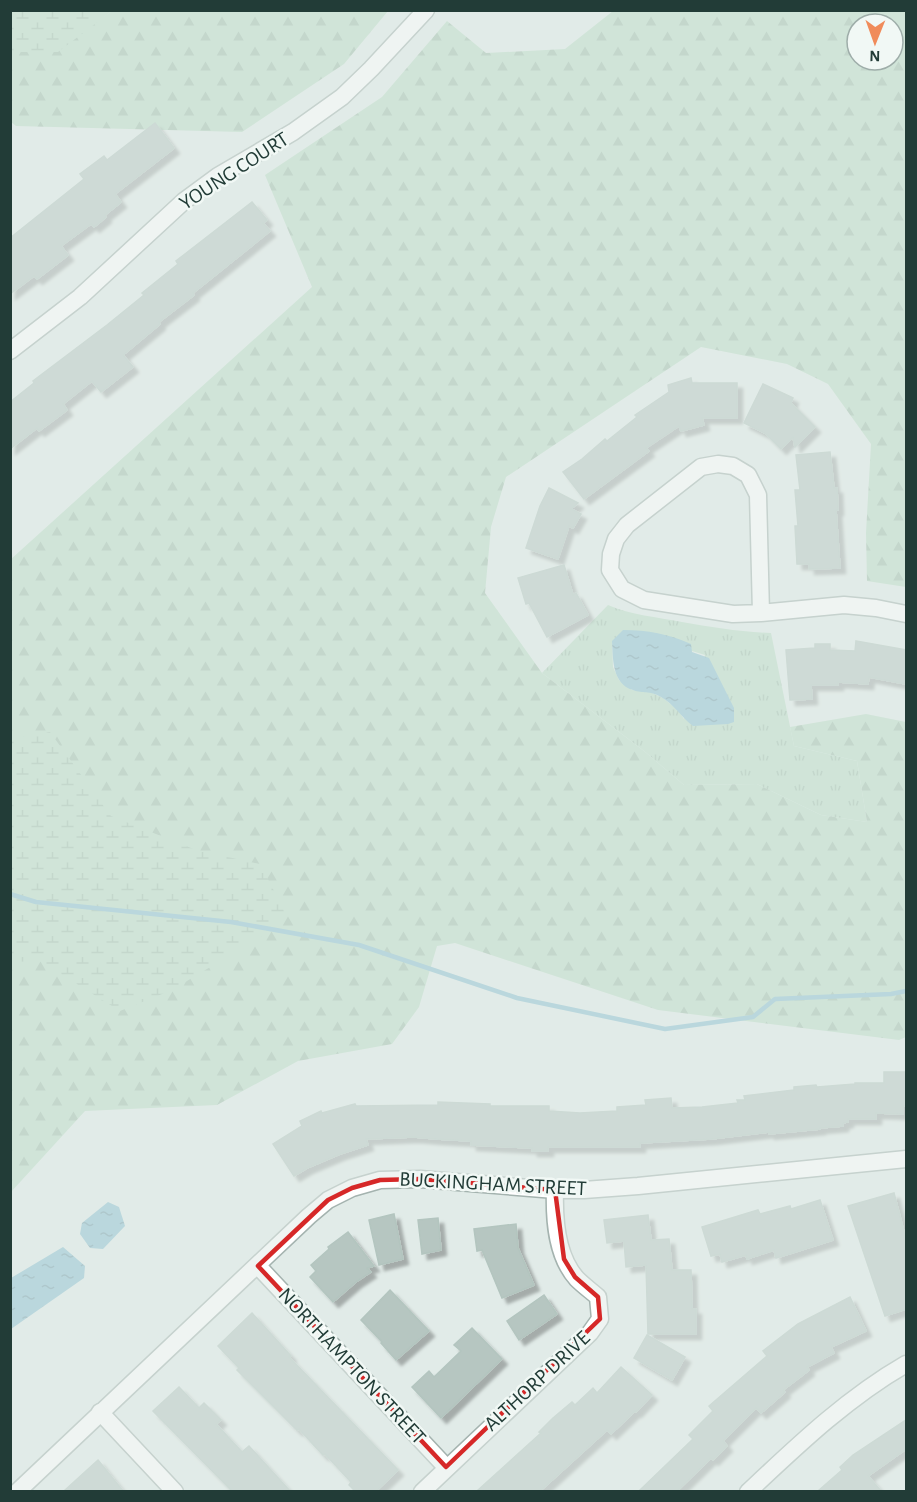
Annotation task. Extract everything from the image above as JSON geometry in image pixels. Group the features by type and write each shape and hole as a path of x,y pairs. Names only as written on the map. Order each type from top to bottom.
{"street":[{"name":"YOUNG COURT","path":"10,351 80,297 184,201 218,176 293,132 342,97 426,10"},
{"path":"761,613 758,495 748,476 733,466 718,464 701,467 627,525 616,539 611,554 610,570 622,589 644,600 733,614 761,613 843,605 906,614"},
{"name":"BUCKINGHAM STREET","path":"17,1491 328,1200 352,1188 380,1179 452,1181 555,1190 638,1186 906,1158"},
{"name":"ALTHORP DRIVE","path":"422,1491 590,1333 600,1319 598,1297 575,1277 564,1259 558,1238 555,1190"},
{"name":"NORTHAMPTON STREET","path":"258,1266 446,1467"},
{"path":"748,1491 831,1415 865,1389 906,1364"},
{"path":"100,1412 176,1491"}],"highlighted area":[{"path":"420,1179 555,1190 564,1259 575,1277 598,1297 600,1319 446,1467 258,1266 328,1200 352,1188 380,1180"}],"green space":[{"path":"10,11 112,11 58,52 11,52"},
{"path":"112,11 388,11 344,64 242,132 16,126 11,122 11,40 57,49"},
{"path":"613,11 906,11 906,587 867,581 866,533 871,444 828,384 787,364 701,347 506,477 491,527 485,593 542,673 644,751 684,785 757,784 821,815 867,822 857,761 794,746 790,727 866,714 906,722 906,1037 899,1040 658,1010 455,943 437,946 419,1007 392,1044 298,1061 217,1105 85,1111 11,1192 10,560 312,287 265,175 382,97 447,21 486,53 565,49"},
{"path":"608,605 682,622 771,633 794,746 857,761 867,822 821,815 757,784 684,785 644,751 542,673","holes":["612,641 692,651 705,655 684,719 678,710 663,698 648,691 632,690 619,680 613,667"]},
{"path":"50,732 111,816 196,850 260,864 285,912 272,930 172,990 120,1011 40,961 11,962 11,739"}],"water":[{"path":"623,630 666,635 691,644 692,652 709,658 734,708 734,722 693,726 661,697 626,687 617,677 612,648 612,641"},
{"path":"108,1202 119,1207 125,1226 103,1249 90,1248 80,1234 82,1223"},
{"path":"63,1247 85,1266 84,1278 11,1329 11,1278"}],"building":[{"path":"155,123 174,148 115,194 121,202 105,215 106,217 94,227 91,224 61,246 68,255 37,279 34,276 10,294 10,238 84,179 80,174 104,156 107,160"},
{"path":"252,202 267,220 263,223 270,231 193,293 194,295 159,322 160,324 123,355 133,367 101,392 92,381 63,404 67,410 39,431 37,428 10,449 10,402 34,383 33,381 144,295 142,293 178,264 176,261"},
{"path":"691,378 692,383 737,383 737,418 702,418 704,425 681,431 679,426 646,448 649,451 584,499 563,472 605,439 607,441 637,417 635,415 669,392 668,385"},
{"path":"763,384 793,398 791,403 815,427 795,447 793,437 781,449 765,433 744,423"},
{"path":"830,452 834,488 837,488 838,510 836,510 840,568 809,569 809,564 797,564 795,526 798,526 795,490 800,490 796,455"},
{"path":"549,488 578,503 571,509 581,514 573,528 569,526 558,559 526,548 540,506"},
{"path":"564,565 573,595 576,593 588,615 547,637 529,603 526,604 518,578"},
{"path":"856,641 906,650 906,684 869,677 868,684 838,682 838,685 811,685 812,699 790,700 786,650 815,648 815,644 830,644 830,650 855,651"},
{"path":"884,1072 906,1072 906,1106 903,1106 903,1114 876,1113 876,1119 848,1119 843,1126 820,1129 640,1143 640,1147 548,1147 548,1151 471,1145 471,1141 414,1137 366,1139 368,1145 340,1154 294,1176 273,1144 302,1126 300,1121 321,1111 322,1113 355,1104 356,1106 438,1105 438,1102 490,1104 490,1106 549,1106 549,1111 580,1113 617,1111 617,1107 646,1105 645,1100 671,1098 672,1108 702,1107 738,1103 737,1100 745,1100 744,1096 794,1090 794,1087 884,1083"},
{"path":"894,1193 906,1240 906,1309 885,1316 848,1206"},
{"path":"820,1200 833,1240 776,1258 774,1250 747,1259 746,1255 722,1262 720,1254 711,1256 702,1227 758,1210 760,1214 790,1206 791,1209"},
{"path":"394,1214 403,1259 379,1265 369,1220"},
{"path":"648,1215 651,1240 669,1239 672,1270 691,1270 692,1309 696,1309 696,1334 648,1334 646,1265 626,1267 624,1241 607,1243 604,1220"},
{"path":"438,1218 441,1250 422,1254 418,1220"},
{"path":"516,1224 518,1248 534,1285 502,1298 482,1250 477,1251 474,1229"},
{"path":"348,1232 374,1266 367,1268 371,1272 333,1302 310,1277 316,1271 311,1265 329,1249 328,1247"},
{"path":"390,1290 429,1331 396,1360 361,1320"},
{"path":"544,1295 557,1314 519,1340 507,1321"},
{"path":"850,1297 866,1331 831,1347 834,1353 807,1367 809,1370 783,1390 785,1392 761,1413 756,1408 723,1441 727,1446 677,1491 639,1491 693,1439 689,1435 713,1411 709,1406 767,1356 763,1351 798,1324"},
{"path":"252,1313 291,1356 289,1357 398,1470 376,1491 355,1491 349,1485 351,1482 325,1454 323,1455 237,1370 239,1368 218,1346"},
{"path":"472,1328 502,1359 441,1418 412,1387 429,1371 434,1377 461,1351 454,1345"},
{"path":"647,1335 685,1357 672,1380 634,1358"},
{"path":"621,1367 652,1395 611,1434 607,1430 540,1491 477,1491 541,1433 539,1432 553,1418 572,1402 575,1405 593,1388 597,1393"},
{"path":"179,1387 199,1408 204,1403 221,1420 216,1424 242,1452 249,1446 290,1491 232,1491 153,1411"},
{"path":"906,1420 906,1449 868,1476 881,1491 818,1491 842,1470 840,1467 853,1455"},
{"path":"98,1460 123,1491 64,1491"}],"waterway":[{"path":"10,894 36,902 231,922 359,945 517,998 665,1029 753,1017 775,999 891,994 906,991"}]}
